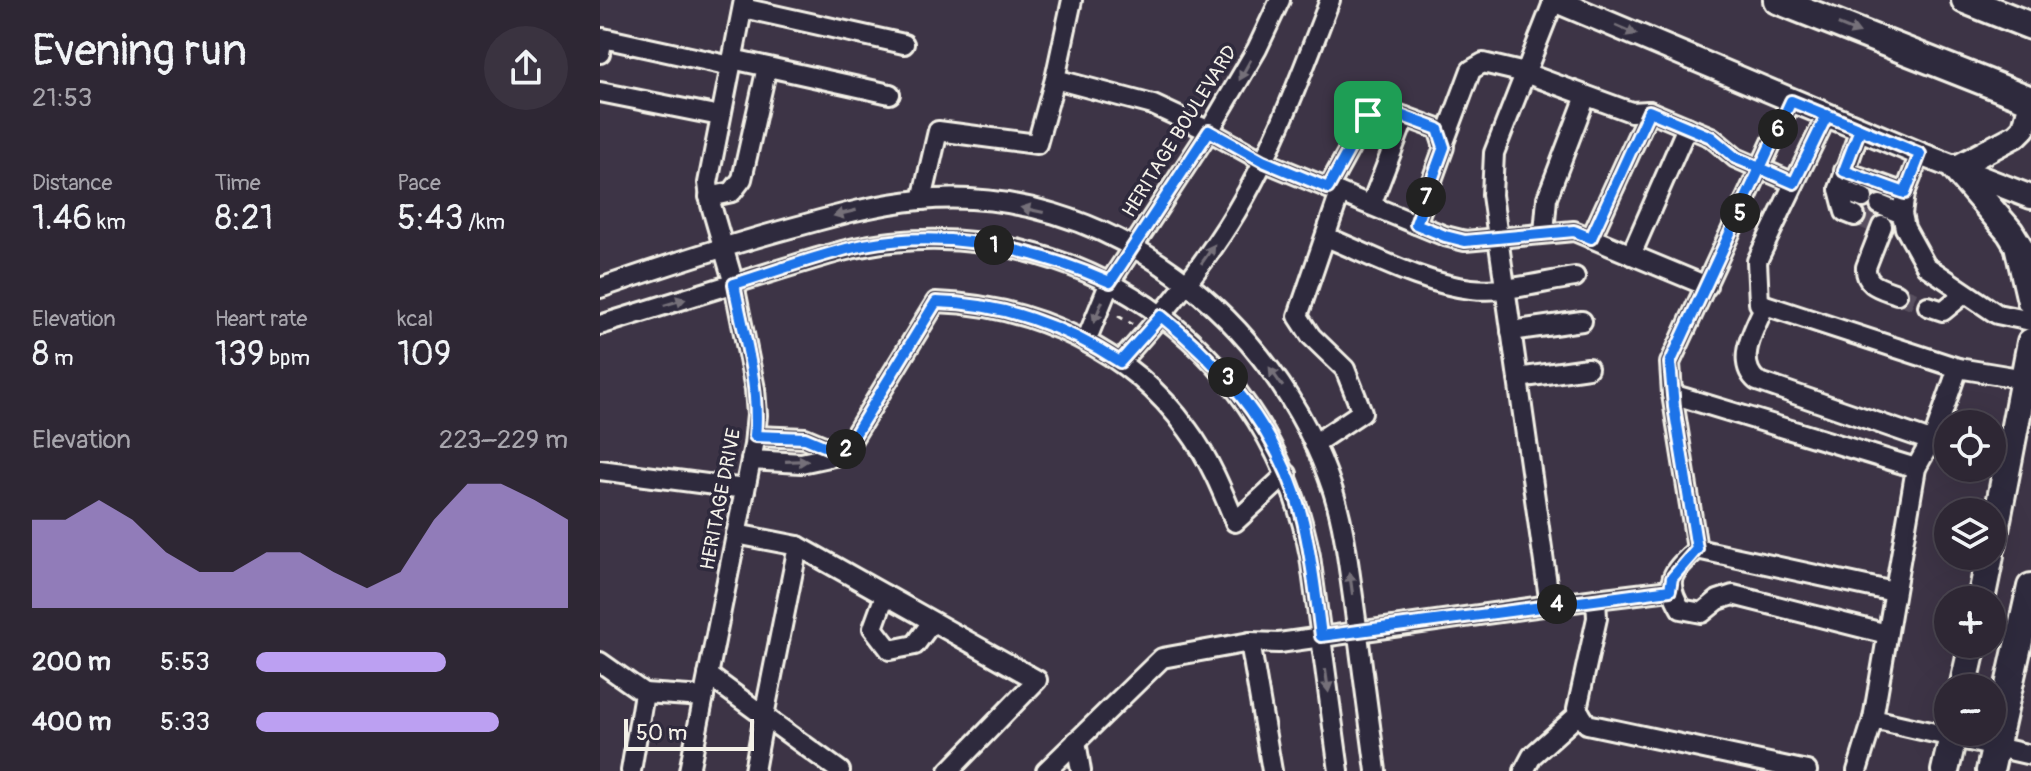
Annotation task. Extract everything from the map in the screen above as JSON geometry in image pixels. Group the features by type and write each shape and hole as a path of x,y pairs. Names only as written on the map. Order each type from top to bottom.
{"highway":[{"path":"1777,0 2031,101"},
{"path":"1976,4 2031,26"},
{"path":"1955,168 2018,245 2031,301"},
{"path":"2001,498 2031,342"},
{"path":"1993,760 2031,587"},
{"path":"1945,771 1950,746"}],"main road":[{"path":"1554,0 1791,101 2031,197"},
{"path":"1955,168 2017,135 2024,128 2031,101"}],"street":[{"path":"922,200 938,131 1037,144 1072,0"},
{"name":"HERITAGE BOULEVARD","path":"1086,341 1110,282 1209,131 1257,49 1280,0"},
{"path":"1120,362 1188,283 1236,212 1290,102 1330,0"},
{"path":"1550,605 1492,195 1494,153 1554,0"},
{"path":"744,4 904,44"},
{"name":"HERITAGE DRIVE","path":"689,771 751,460 757,415 755,389 734,284 709,197 709,171 744,4"},
{"path":"600,53 603,38 767,67 890,94"},
{"path":"1416,224 1471,70 1483,63 1525,73 1631,112 1649,111 1711,137 1736,158 1794,183"},
{"path":"709,197 732,192 742,179 767,67"},
{"path":"1055,79 1153,105 1263,161 1445,236 1465,241 1574,231 1707,286"},
{"path":"600,92 720,116"},
{"path":"1544,233 1547,198 1586,96"},
{"path":"1791,101 1670,363 1672,394 1697,549 1672,578 1670,590 1681,609 1702,613 1718,600 1733,595 1887,634"},
{"path":"1591,238 1649,111"},
{"path":"1314,444 1362,412 1345,369 1311,336 1298,316 1326,237 1334,190 1368,115 1392,112 1438,129 1443,145"},
{"path":"1827,115 1757,261 1759,303 1958,368 2025,379"},
{"path":"1371,205 1405,117"},
{"path":"1631,255 1687,127"},
{"path":"1855,216 1845,212 1842,180 1860,129"},
{"path":"1897,294 1873,285 1865,274 1882,212 1905,193 1920,154"},
{"path":"1842,180 1905,193"},
{"path":"1842,180 1905,228 1926,266 1997,314 2031,321"},
{"path":"600,288 722,246 880,205 922,200 994,202 1036,210 1107,233 1132,245 1188,283 1265,361 1290,398 1314,444 1339,512 1376,771"},
{"path":"1326,237 1441,284 1474,290 1575,277"},
{"path":"600,325 864,245 960,240 1020,250 1110,282 1161,316 1229,378 1255,415 1287,474 1303,521 1339,771"},
{"path":"1928,306 1943,311 1965,293"},
{"path":"751,460 801,463 843,454 936,302 992,307 1039,322 1086,341 1120,362 1155,391 1189,430 1216,477 1235,522 1287,474"},
{"path":"1765,305 1746,358 1750,375 1757,381 1931,441"},
{"path":"1511,331 1582,321"},
{"path":"1518,378 1588,368"},
{"path":"1857,771 1873,719 1916,468 1931,441 1958,368"},
{"path":"1672,394 1916,468"},
{"path":"755,436 805,438 843,454"},
{"path":"600,470 745,489"},
{"path":"736,534 798,546 1037,680 949,771"},
{"path":"754,771 798,546"},
{"path":"1697,549 1894,592"},
{"path":"1046,771 1162,658 1250,642 1279,643 1670,590"},
{"path":"885,595 873,628 890,650 915,645 932,622"},
{"path":"1596,599 1597,618 1577,709 1587,724 1807,771"},
{"path":"1250,642 1272,771"},
{"path":"600,662 644,693 704,697"},
{"path":"708,675 840,771"},
{"path":"631,771 644,693"},
{"path":"1524,771 1532,756 1580,713"},
{"path":"1873,719 1934,730"},
{"path":"1076,741 1081,771"},
{"path":"1971,746 1993,760 2031,755"}],"path":[{"path":"1118,316 1135,326"}],"tunnel":[{"path":"1855,216 1873,223"},
{"path":"1897,294 1928,306"}],"route":[{"path":"1368,115 1328,188 1263,161 1209,131 1110,282 1008,247 960,240 912,240 864,245 734,284 755,389 755,436 805,438 843,454 936,302 973,304 1017,314 1063,331 1120,362 1161,316 1229,378 1255,415 1287,474 1303,521 1321,636 1670,590 1672,578 1697,549 1670,363 1760,168 1794,183 1827,115 1920,154 1905,193 1844,171 1860,129 1827,115 1791,101 1760,168 1736,158 1711,137 1649,111 1591,238 1574,231 1465,241 1416,224 1444,147 1438,129 1392,112 1368,115"}]}
